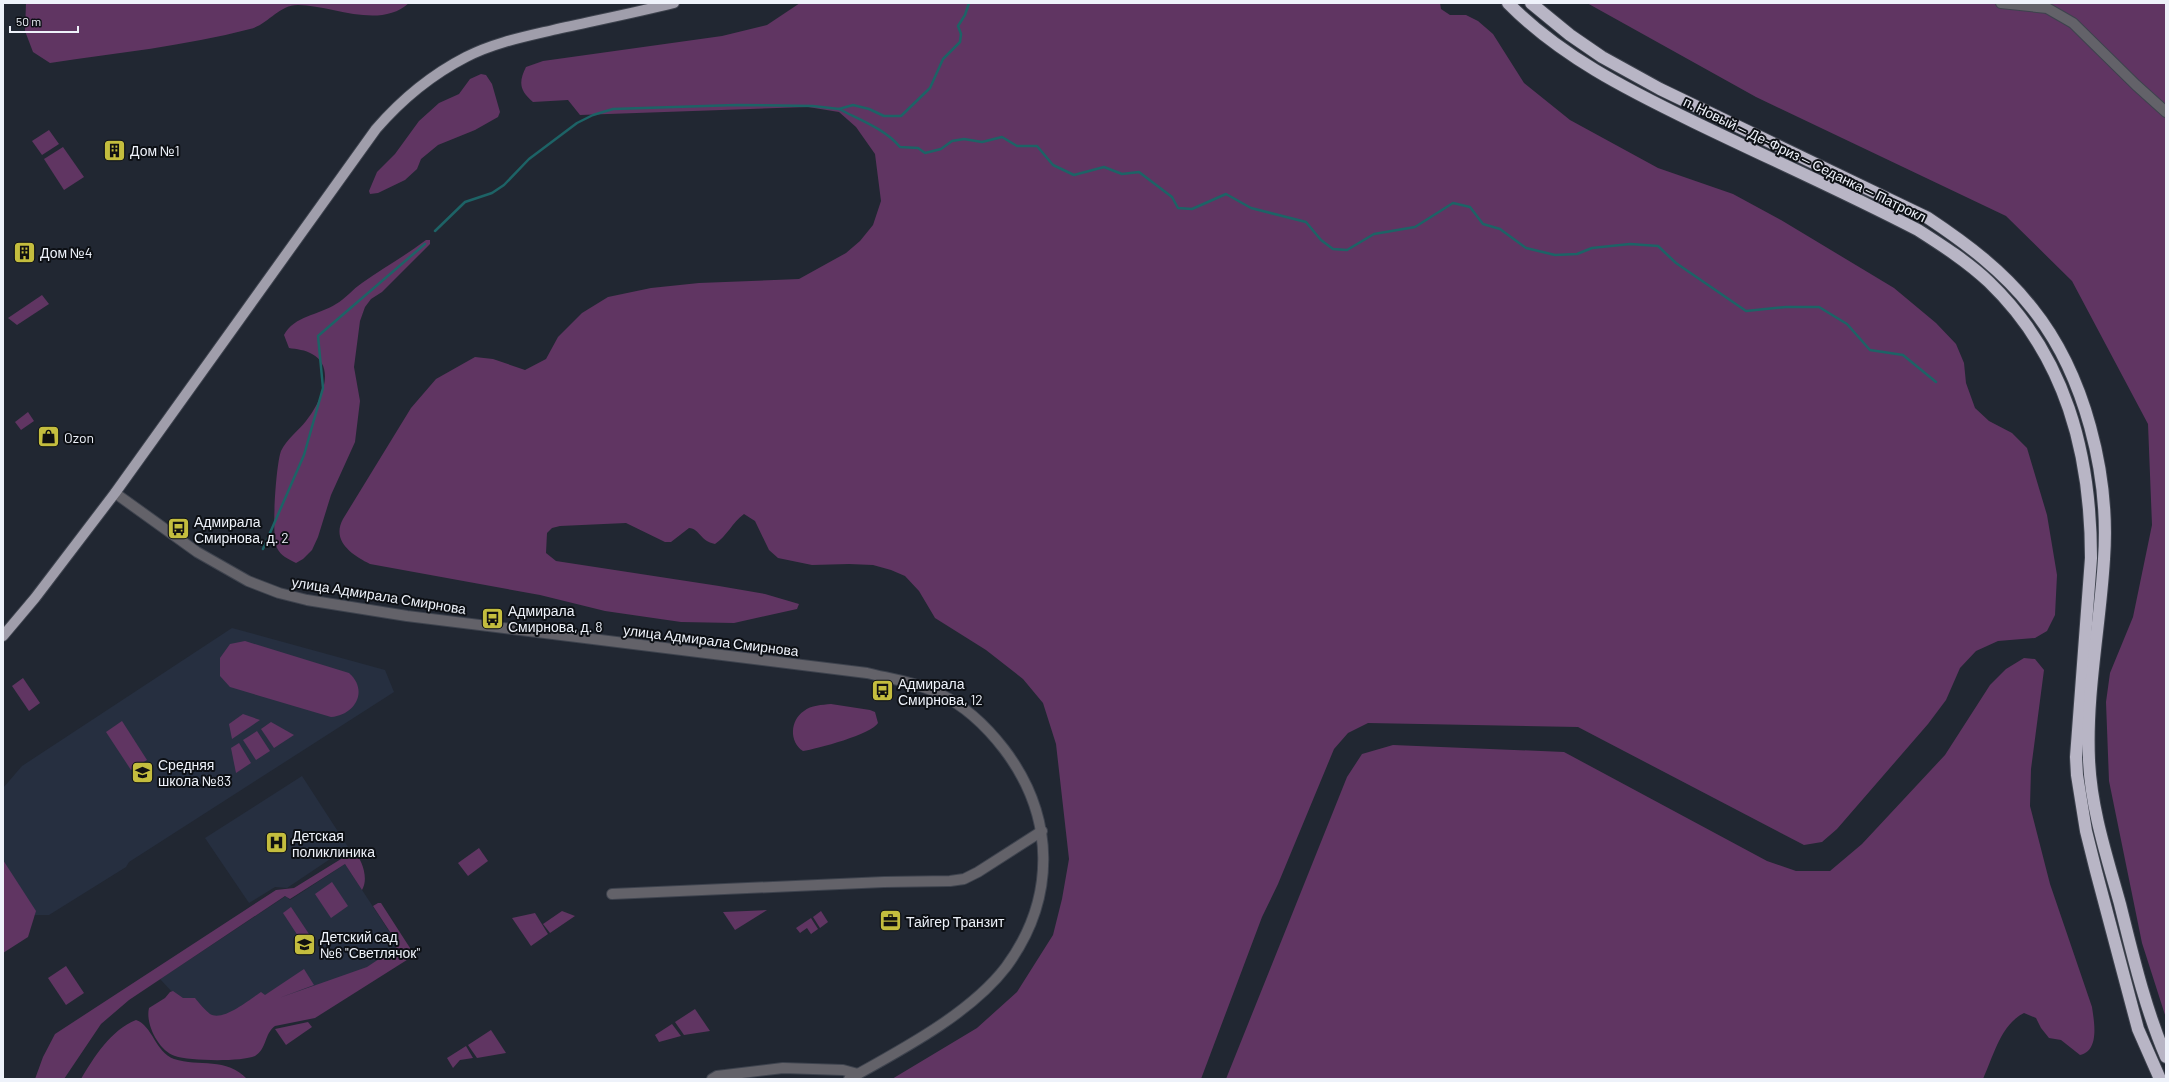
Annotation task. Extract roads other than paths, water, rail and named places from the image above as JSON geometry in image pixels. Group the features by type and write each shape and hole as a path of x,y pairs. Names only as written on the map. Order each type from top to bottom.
{"highway":[{"name":"п. Новый — Де-Фриз — Седанка — Патрокл","path":"1508,3 1531,26 1597,72 1661,106 1918,230 1953,253 1988,281 2018,314 2040,344 2051,364 2074,422 2083,462 2091,530 2087,613 2076,757 2077,775 2086,832 2138,1028 2160,1079"},
{"name":"п. Новый — Де-Фриз — Седанка — Патрокл","path":"1531,3 1570,35 1602,57 1660,89 1928,218 1963,241 2000,272 2034,309 2052,338 2067,366 2088,419 2096,453 2103,503 2104,558 2091,693 2090,775 2100,830 2152,1024 2166,1057"}],"main road":[{"path":"3,636 35,598 115,493 376,128 395,106 429,78 466,57 487,48 516,39 674,3"}],"street":[{"path":"2001,3 2047,8 2073,24 2166,112"},
{"name":"улица Адмирала Смирнова","path":"115,493 197,552 248,581 279,593 307,600 407,616 867,673 906,682 940,694 975,718 996,739 1011,758 1031,791 1042,831 1044,864 1038,898 1031,925 1006,967 979,995 950,1018 854,1077"},
{"path":"612,894 884,882 950,881 964,879 1042,831"},
{"path":"712,1079 717,1076 783,1068 843,1070 854,1077"}],"waterway":[{"path":"435,231 465,202 492,193 504,185 529,159 577,123 593,115 613,109 736,105 813,106 839,109 853,105 869,109 884,116 901,116 930,88 943,59 960,42 961,34 958,26 965,15 969,3"},
{"path":"839,109 880,130 900,147 918,148 925,153 941,149 952,141 964,139 982,142 1002,137 1017,146 1037,146 1053,165 1074,175 1104,167 1122,174 1139,172 1172,197 1178,208 1192,209 1226,194 1251,208 1306,222 1321,240 1333,249 1347,250 1374,234 1415,227 1453,203 1470,207 1483,224 1500,229 1526,248 1555,255 1577,254 1592,248 1630,244 1658,246 1676,263 1746,311 1786,307 1819,307 1847,324 1870,350 1903,355 1936,382"},
{"path":"263,549 304,455 323,388 318,336 425,244"}],"place":[{"name":"Дом №1","path":"115,150"},
{"name":"Дом №4","path":"24,252"},
{"name":"Ozon","path":"49,437"},
{"name":"Адмирала Смирнова, д. 2","path":"178,529"},
{"name":"Адмирала Смирнова, д. 8","path":"492,618"},
{"name":"Адмирала Смирнова, 12","path":"883,691"},
{"name":"Средняя школа №83","path":"143,772"},
{"name":"Детская поликлиника","path":"276,843"},
{"name":"Тайгер Транзит","path":"890,921"},
{"name":"Детский сад №6 \"Светлячок\"","path":"305,944"}]}
